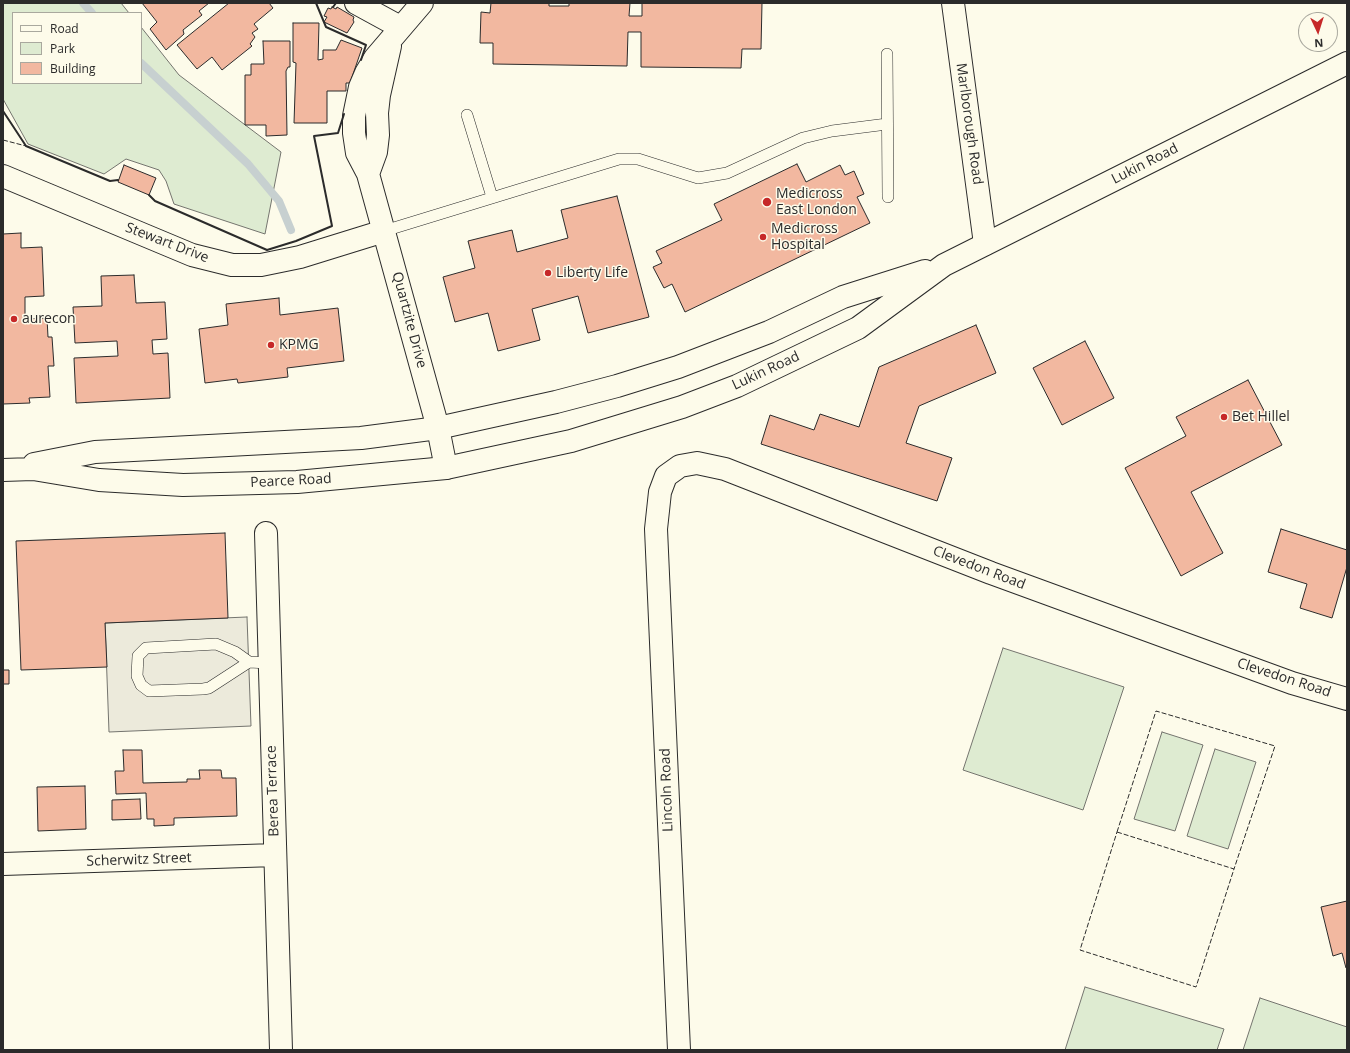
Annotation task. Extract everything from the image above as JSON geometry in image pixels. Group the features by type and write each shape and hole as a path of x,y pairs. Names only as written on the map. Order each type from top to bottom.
{"street":[{"path":"356,3 396,32"},
{"name":"Quartzite Drive","path":"422,3 374,58 360,87 354,116 357,154 368,174 438,428 446,468"},
{"name":"Marlborough Road","path":"953,3 985,244"},
{"name":"Lukin Road","path":"571,441 682,407 737,386 858,328 944,265 1347,63"},
{"name":"Stewart Drive","path":"3,176 192,255 232,265 260,265 300,257 384,231"},
{"name":"Lukin Road","path":"556,402 617,386 678,367 768,332 843,297 944,265"},
{"name":"Pearce Road","path":"6,470 95,452 361,438 438,428 556,402"},
{"name":"Pearce Road","path":"6,470 33,469 99,480 183,485 297,482 446,468 571,441"},
{"name":"Clevedon Road","path":"656,529 660,492 666,476 680,466 697,463 726,468 991,574 1292,683 1347,699"},
{"name":"Lincoln Road","path":"656,529 679,1050"},
{"name":"Berea Terrace","path":"266,533 259,662 275,855 281,1050"},
{"name":"Scherwitz Street","path":"3,864 275,855"}],"lane":[{"path":"888,54 888,197"},
{"path":"467,115 492,197"},
{"path":"384,231 619,159 638,159 698,178 727,173 803,138 832,131 887,124"},
{"path":"216,644 259,662 209,688 203,689 149,690 141,685 137,676 138,656 146,648 216,644"}],"green space":[{"path":"3,3 121,3 128,12 12,12 12,84 142,84 142,28 179,75 281,152 265,234 174,204 166,181 159,170 126,159 104,174 28,144 3,99"},
{"path":"1003,648 1124,687 1083,810 963,770"},
{"path":"1162,732 1203,745 1175,831 1134,819"},
{"path":"1215,749 1256,762 1228,849 1187,836"},
{"path":"1085,987 1224,1029 1217,1050 1065,1050"},
{"path":"1260,998 1347,1027 1347,1050 1243,1050"}],"shaded area":[{"path":"247,617 251,726 109,732 105,623"}],"building":[{"path":"142,3 209,3 199,11 202,15 183,30 184,34 166,50 150,29 157,22"},
{"path":"229,3 269,3 273,8 254,24 258,29 252,33 255,37 250,44 252,46 222,70 212,57 197,69 177,45"},
{"path":"491,3 549,3 549,6 569,6 569,3 630,3 629,16 642,16 642,3 762,3 761,49 742,49 741,68 641,67 641,32 628,32 627,66 493,64 493,43 480,43 481,12 490,13"},
{"path":"332,7 336,9 337,7 354,17 354,22 347,33 324,22 327,17 324,16 328,8 331,9"},
{"path":"293,23 319,23 318,60 323,59 323,50 336,50 341,40 362,48 350,83 346,83 346,91 327,91 327,123 294,123 296,63 293,62"},
{"path":"263,41 290,41 290,67 288,67 286,71 287,135 266,136 266,125 245,125 245,75 251,75 251,64 264,64"},
{"name":"Medicross Hospital","path":"797,164 806,182 840,165 845,175 854,171 864,194 857,197 870,223 685,312 672,284 664,288 653,267 662,263 656,251 722,220 714,204"},
{"path":"124,165 156,178 149,195 118,182"},
{"name":"Liberty Life","path":"617,196 649,317 588,333 578,296 532,309 540,340 498,351 488,313 455,322 443,277 475,268 468,241 512,230 517,252 568,238 561,210"},
{"name":"aurecon","path":"21,233 21,248 42,247 44,296 25,297 25,319 47,318 48,337 52,337 54,366 48,366 50,397 29,398 30,403 3,404 3,234"},
{"path":"134,275 136,303 165,302 167,339 152,340 153,354 168,353 170,398 76,403 74,358 118,356 117,341 75,343 73,307 102,306 101,276"},
{"name":"KPMG","path":"279,298 280,315 338,308 344,361 287,368 288,377 238,383 237,379 205,383 199,329 228,325 226,304"},
{"path":"976,325 996,373 919,406 906,443 952,458 937,501 761,444 770,415 814,430 820,414 859,427 879,367"},
{"path":"1085,341 1114,398 1062,425 1033,368"},
{"path":"1248,380 1282,445 1191,492 1223,553 1181,576 1125,468 1186,436 1176,417"},
{"path":"1281,529 1347,550 1347,567 1332,618 1300,608 1307,584 1268,572"},
{"path":"225,533 228,618 105,623 107,667 21,670 16,541"},
{"path":"3,670 9,670 9,684 3,684"},
{"path":"123,750 142,750 143,783 187,782 187,779 200,779 199,770 221,770 222,778 236,778 237,816 174,818 174,825 154,826 154,819 147,819 146,793 116,794 115,771 124,771"},
{"path":"85,786 86,829 38,831 37,787"},
{"path":"140,799 141,819 112,820 112,800"},
{"path":"1347,901 1346,968 1342,953 1333,956 1321,907"}],"waterway":[{"path":"83,3 91,12"},
{"path":"142,64 248,164 279,201 291,230"}],"fence":[{"path":"3,140 26,146"},
{"path":"1117,832 1156,711 1275,746 1234,869"},
{"path":"1117,832 1234,869 1196,987 1080,950 1117,832"}],"wall":[{"path":"316,3 326,27 366,45 361,60"},
{"path":"333,7 336,3"},
{"path":"3,111 26,146 110,181 118,180"},
{"path":"149,195 155,201 267,250 296,241 332,226 314,136 338,133 344,114"}],"place":[{"name":"Medicross East London","path":"767,202"},
{"name":"Medicross Hospital","path":"763,237"},
{"name":"Liberty Life","path":"548,273"},
{"name":"aurecon","path":"14,319"},
{"name":"KPMG","path":"271,345"},
{"name":"Bet Hillel","path":"1224,417"}]}
